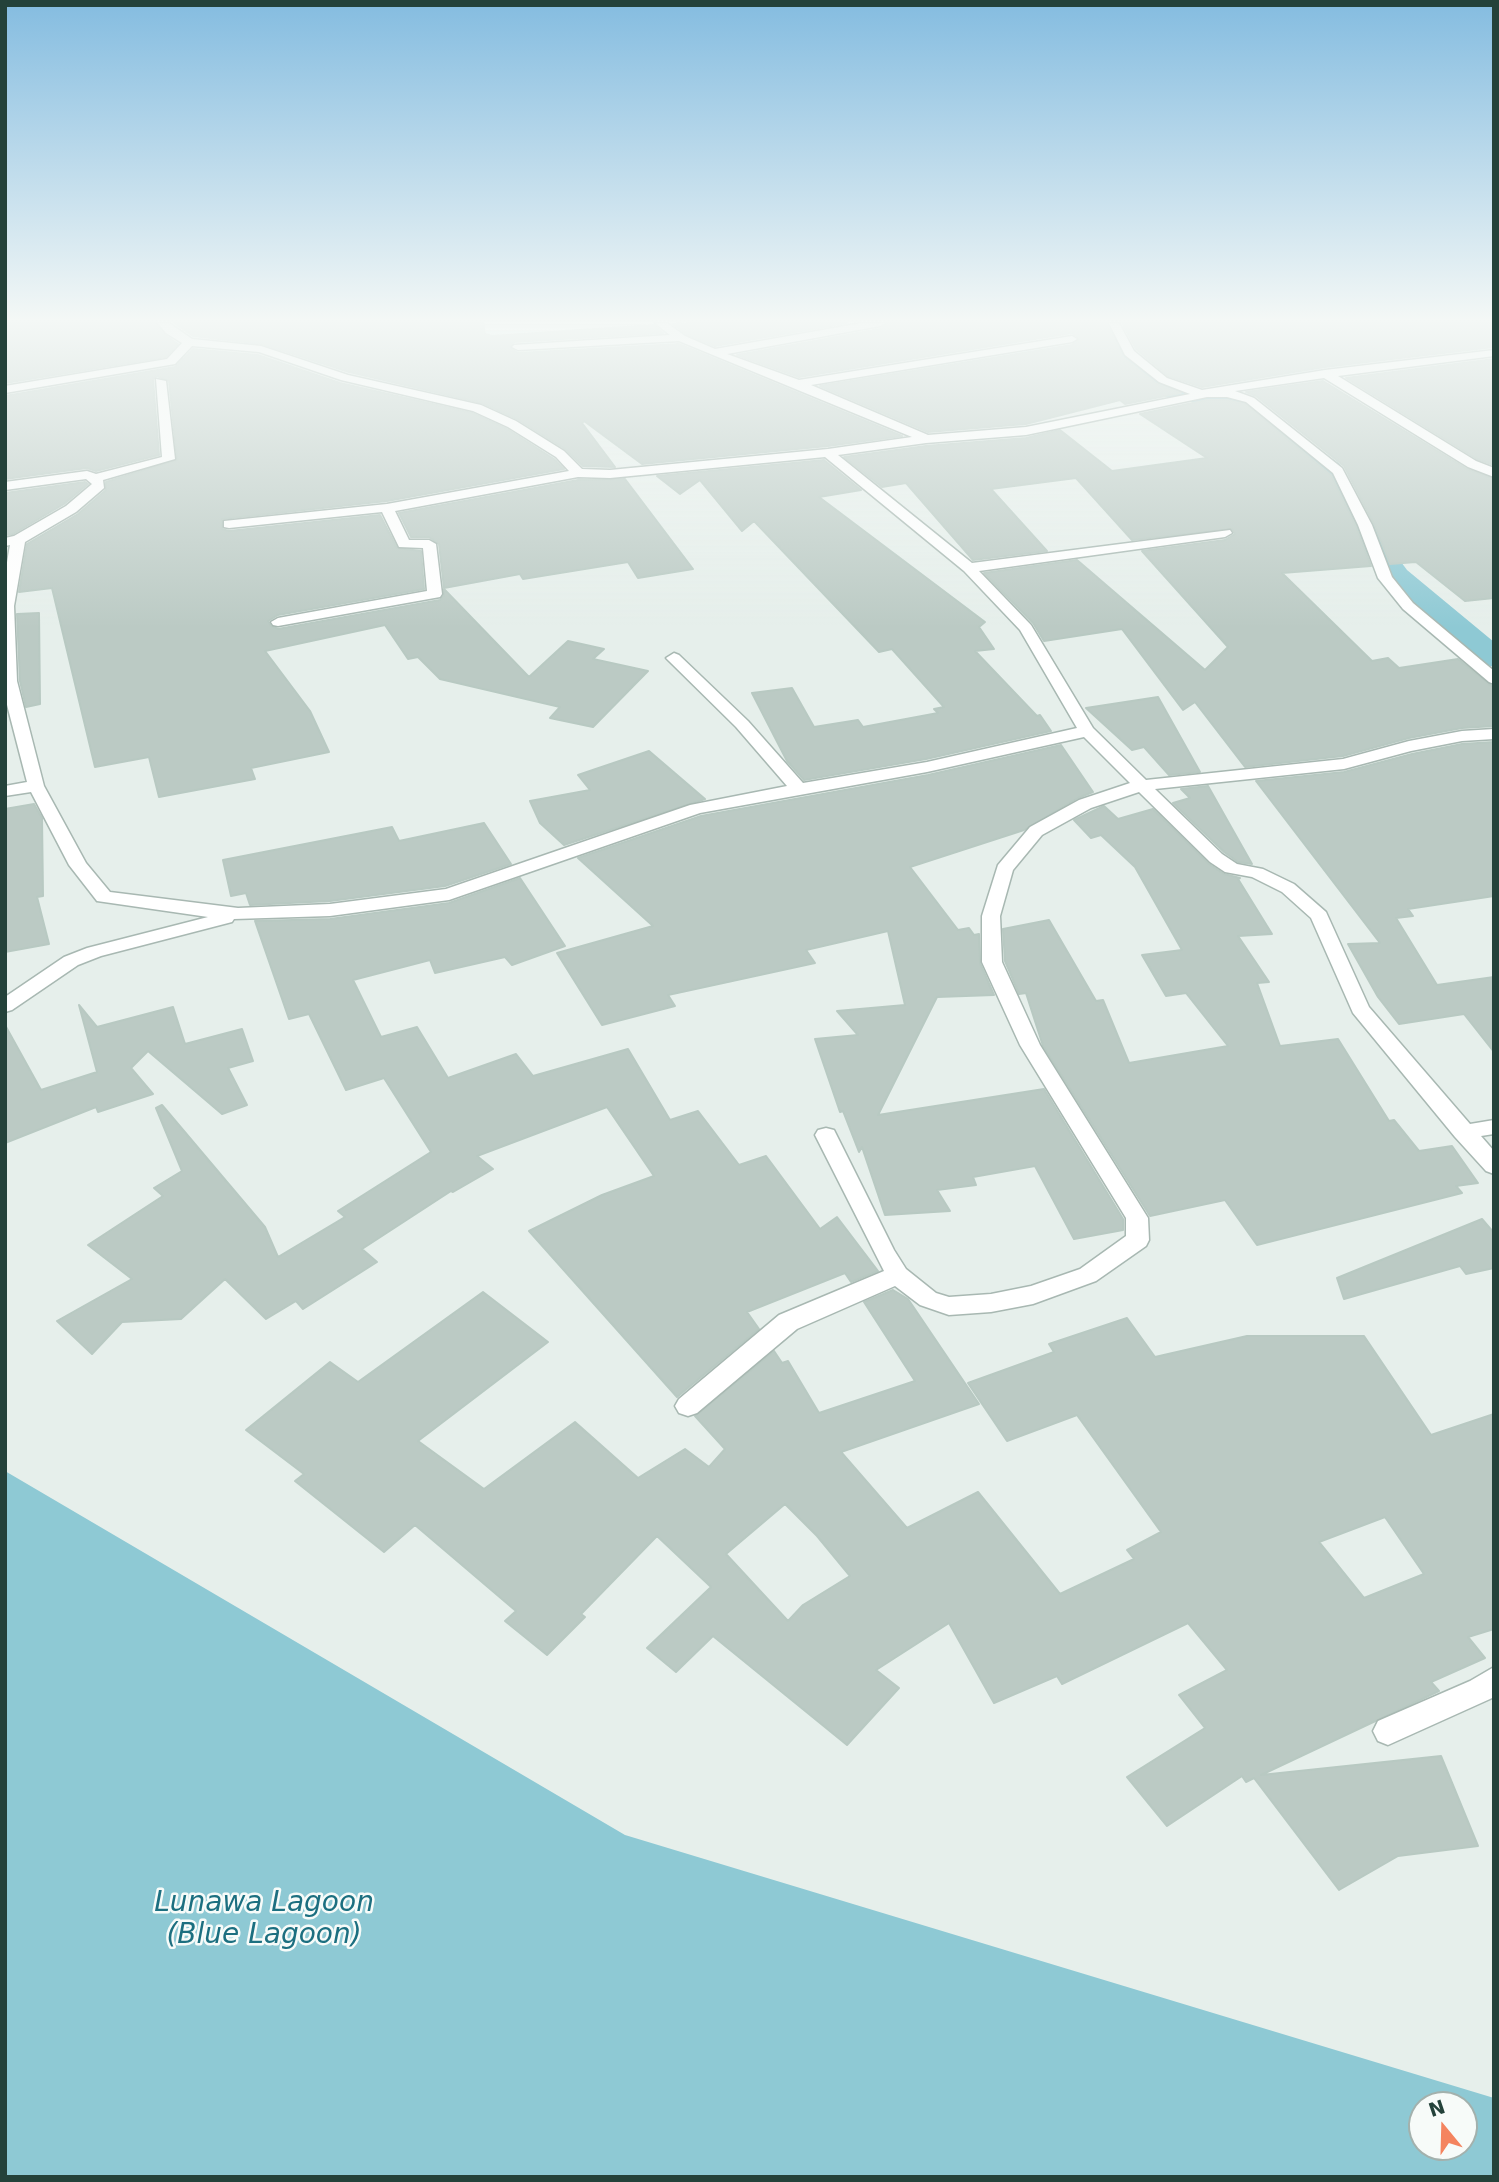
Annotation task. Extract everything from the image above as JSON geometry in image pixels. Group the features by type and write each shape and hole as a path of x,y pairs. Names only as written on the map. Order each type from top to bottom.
{"street":[{"path":"5,486 87,475 96,478 169,458 165,425"},
{"path":"513,425 560,454 578,473"},
{"path":"893,425 926,439"},
{"path":"229,524 387,508 578,473 610,474 828,453 926,439 1026,431 1055,425"},
{"path":"1281,425 1338,471 1365,525 1385,578 1408,606 1494,679"},
{"path":"1409,425 1472,464 1494,473"},
{"path":"828,453 969,568 1026,628 1087,731 1216,858 1231,868 1257,873 1288,888 1319,916 1360,1009 1494,1166"},
{"path":"1472,464 1494,460"},
{"path":"96,478 99,485 71,509 12,541 7,606 7,681 36,786 78,865 104,897 238,914 330,910 449,894 696,809 927,767 1087,731"},
{"path":"278,622 435,594 429,544 404,544 387,508"},
{"path":"969,568 1225,533"},
{"path":"674,658 742,724 799,789"},
{"path":"826,1135 884,1253 898,1275 928,1299 949,1306 991,1303 1033,1295 1088,1275 1138,1240 1137,1218 1024,1034 992,962 991,916 1004,869 1036,831 1085,804 1142,785 1344,764 1422,743 1494,734"},
{"path":"5,791 36,786"},
{"path":"5,1006 71,961 238,914"},
{"path":"1463,1132 1494,1127"},
{"path":"688,1406 788,1322 898,1275"},
{"path":"1388,1731 1480,1690 1494,1680"}],"water":[{"name":"Lunawa Lagoon (Blue Lagoon)","path":"5,1471 625,1835 1471,2091 1408,2091 1408,2161 1478,2161 1478,2093 1494,2098 1494,2177 5,2177"}],"building":[{"path":"5,425 157,425 159,455 96,471 87,468 5,479"},
{"path":"173,425 498,425 554,459 564,469 387,501 222,519 222,529 229,531 380,515 397,548 421,551 424,589 278,615 268,621 271,626 278,629 440,600 444,589 529,677 568,641 604,649 593,659 648,671 593,727 550,718 560,707 440,679 418,657 408,659 385,625 265,651 310,711 329,752 251,768 255,779 159,797 149,757 95,767 52,588 19,592 27,544 78,514 106,490 106,482 177,460"},
{"path":"526,425 583,425 615,467 583,466 565,449"},
{"path":"589,425 875,425 902,436 828,446 642,464"},
{"path":"911,425 1016,425 928,432"},
{"path":"1156,425 1270,425 1331,475 1356,526 1371,566 1282,573 1372,661 1388,658 1399,668 1458,659 1494,688 1494,726 1462,728 1409,738 1343,756 1245,767 1195,702 1183,710 1122,629 1044,641 1033,623 984,573 1077,560 1205,670 1228,647 1142,551 1225,540 1235,534 1232,529 1132,540 1076,478 991,489 1047,551 973,560 906,483 882,487 844,457 926,446 1026,438 1060,430 1112,471 1207,458"},
{"path":"1292,425 1395,425 1467,469 1494,479 1494,598 1465,601 1416,562 1390,564 1374,524 1344,466"},
{"path":"1422,425 1494,425 1494,465 1477,459"},
{"path":"824,460 861,490 819,497 985,622 979,627 994,649 975,651 1037,716 1040,715 1051,731 926,759 804,780 787,761 752,693 792,688 814,727 858,720 863,727 938,713 934,709 944,707 892,649 879,652 754,521 742,531 700,480 680,494 657,476"},
{"path":"625,479 693,569 638,578 628,562 523,579 520,574 444,588 439,544 429,537 411,537 399,513 578,480"},
{"path":"85,482 88,484 64,504 13,534 5,535 5,493"},
{"path":"39,613 40,704 26,707 20,681 17,614"},
{"path":"1158,697 1200,772 1169,775 1144,747 1132,750 1086,708"},
{"path":"1494,742 1494,896 1408,909 1413,916 1396,918 1437,985 1494,977 1494,1052 1464,1014 1399,1024 1378,997 1348,944 1380,943 1256,781 1344,772 1462,744"},
{"path":"1061,745 1093,792 1024,830 910,867 958,930 969,928 974,935 979,934 980,963 994,995 937,997 878,1115 1044,1089 1123,1219 1123,1230 1074,1239 1035,1166 973,1177 976,1185 937,1190 950,1211 885,1215 862,1147 859,1152 843,1111 840,1112 815,1039 858,1035 837,1011 905,1005 888,931 806,950 815,963 668,995 675,1006 602,1025 557,953 653,926 578,858 701,816 928,775"},
{"path":"649,751 705,799 564,845 540,823 530,801 590,790 578,775"},
{"path":"1208,786 1252,864 1238,862 1224,852 1173,803 1190,798 1181,789"},
{"path":"34,804 42,818 43,896 37,897 49,944 5,952 5,809"},
{"path":"1104,806 1118,819 1153,809 1209,864 1224,874 1240,878 1238,879 1272,934 1238,936 1269,982 1257,983 1280,1046 1338,1039 1389,1121 1394,1120 1419,1151 1452,1146 1478,1183 1456,1186 1462,1193 1257,1245 1225,1200 1150,1216 1043,1046 1026,993 1019,994 1005,961 1003,929 1049,920 1096,1001 1103,1000 1129,1063 1228,1046 1186,993 1166,996 1142,955 1182,950 1135,867 1101,835 1091,838 1074,820"},
{"path":"484,823 511,864 445,886 330,901 250,905 246,893 231,896 223,860 392,827 399,841"},
{"path":"520,878 565,946 512,965 505,957 435,973 430,960 353,980 381,1037 417,1027 448,1078 516,1054 533,1076 628,1049 670,1120 698,1111 739,1165 766,1156 820,1229 837,1217 878,1271 851,1282 845,1273 747,1312 759,1329 677,1397 529,1231 602,1195 654,1176 607,1107 477,1156 493,1169 451,1191 362,1249 377,1262 303,1309 296,1301 266,1319 225,1279 181,1319 122,1322 92,1354 57,1321 132,1279 88,1245 163,1196 154,1188 182,1171 156,1108 162,1105 265,1227 278,1257 345,1217 338,1211 431,1152 384,1078 346,1090 309,1014 289,1019 255,921 330,919 449,903"},
{"path":"79,1005 97,1027 173,1007 185,1044 242,1029 253,1061 228,1068 247,1105 222,1114 148,1051 131,1068 153,1094 98,1112 96,1107 5,1143 5,1025 41,1090 97,1072"},
{"path":"1482,1219 1494,1233 1494,1268 1466,1274 1460,1266 1344,1299 1337,1278"},
{"path":"893,1290 908,1299 979,1404 841,1452 907,1528 978,1492 1060,1594 1134,1559 1127,1550 1161,1532 1077,1415 1007,1441 968,1383 1054,1352 1049,1344 1127,1318 1155,1357 1247,1336 1364,1336 1431,1435 1494,1414 1494,1629 1468,1637 1485,1658 1431,1682 1439,1691 1261,1775 1441,1756 1478,1846 1398,1856 1339,1890 1254,1778 1246,1782 1242,1776 1167,1826 1127,1777 1205,1728 1179,1695 1227,1670 1188,1623 1062,1684 1057,1676 994,1703 949,1623 876,1670 899,1688 847,1745 713,1636 676,1672 647,1648 711,1587 657,1536 581,1614 585,1617 547,1655 505,1621 516,1611 415,1525 384,1552 295,1481 304,1474 246,1430 330,1362 358,1382 483,1292 548,1342 418,1441 484,1489 575,1422 638,1478 685,1449 709,1467 725,1449 695,1416 774,1351 782,1363 788,1361 819,1413 915,1381 864,1302","holes":["785,1504 817,1536 850,1576 803,1605 788,1621 726,1554","1385,1517 1424,1574 1364,1598 1319,1542"]}],"waterway":[{"path":"1267,425 1331,469 1349,510 1397,576 1494,658"}]}
